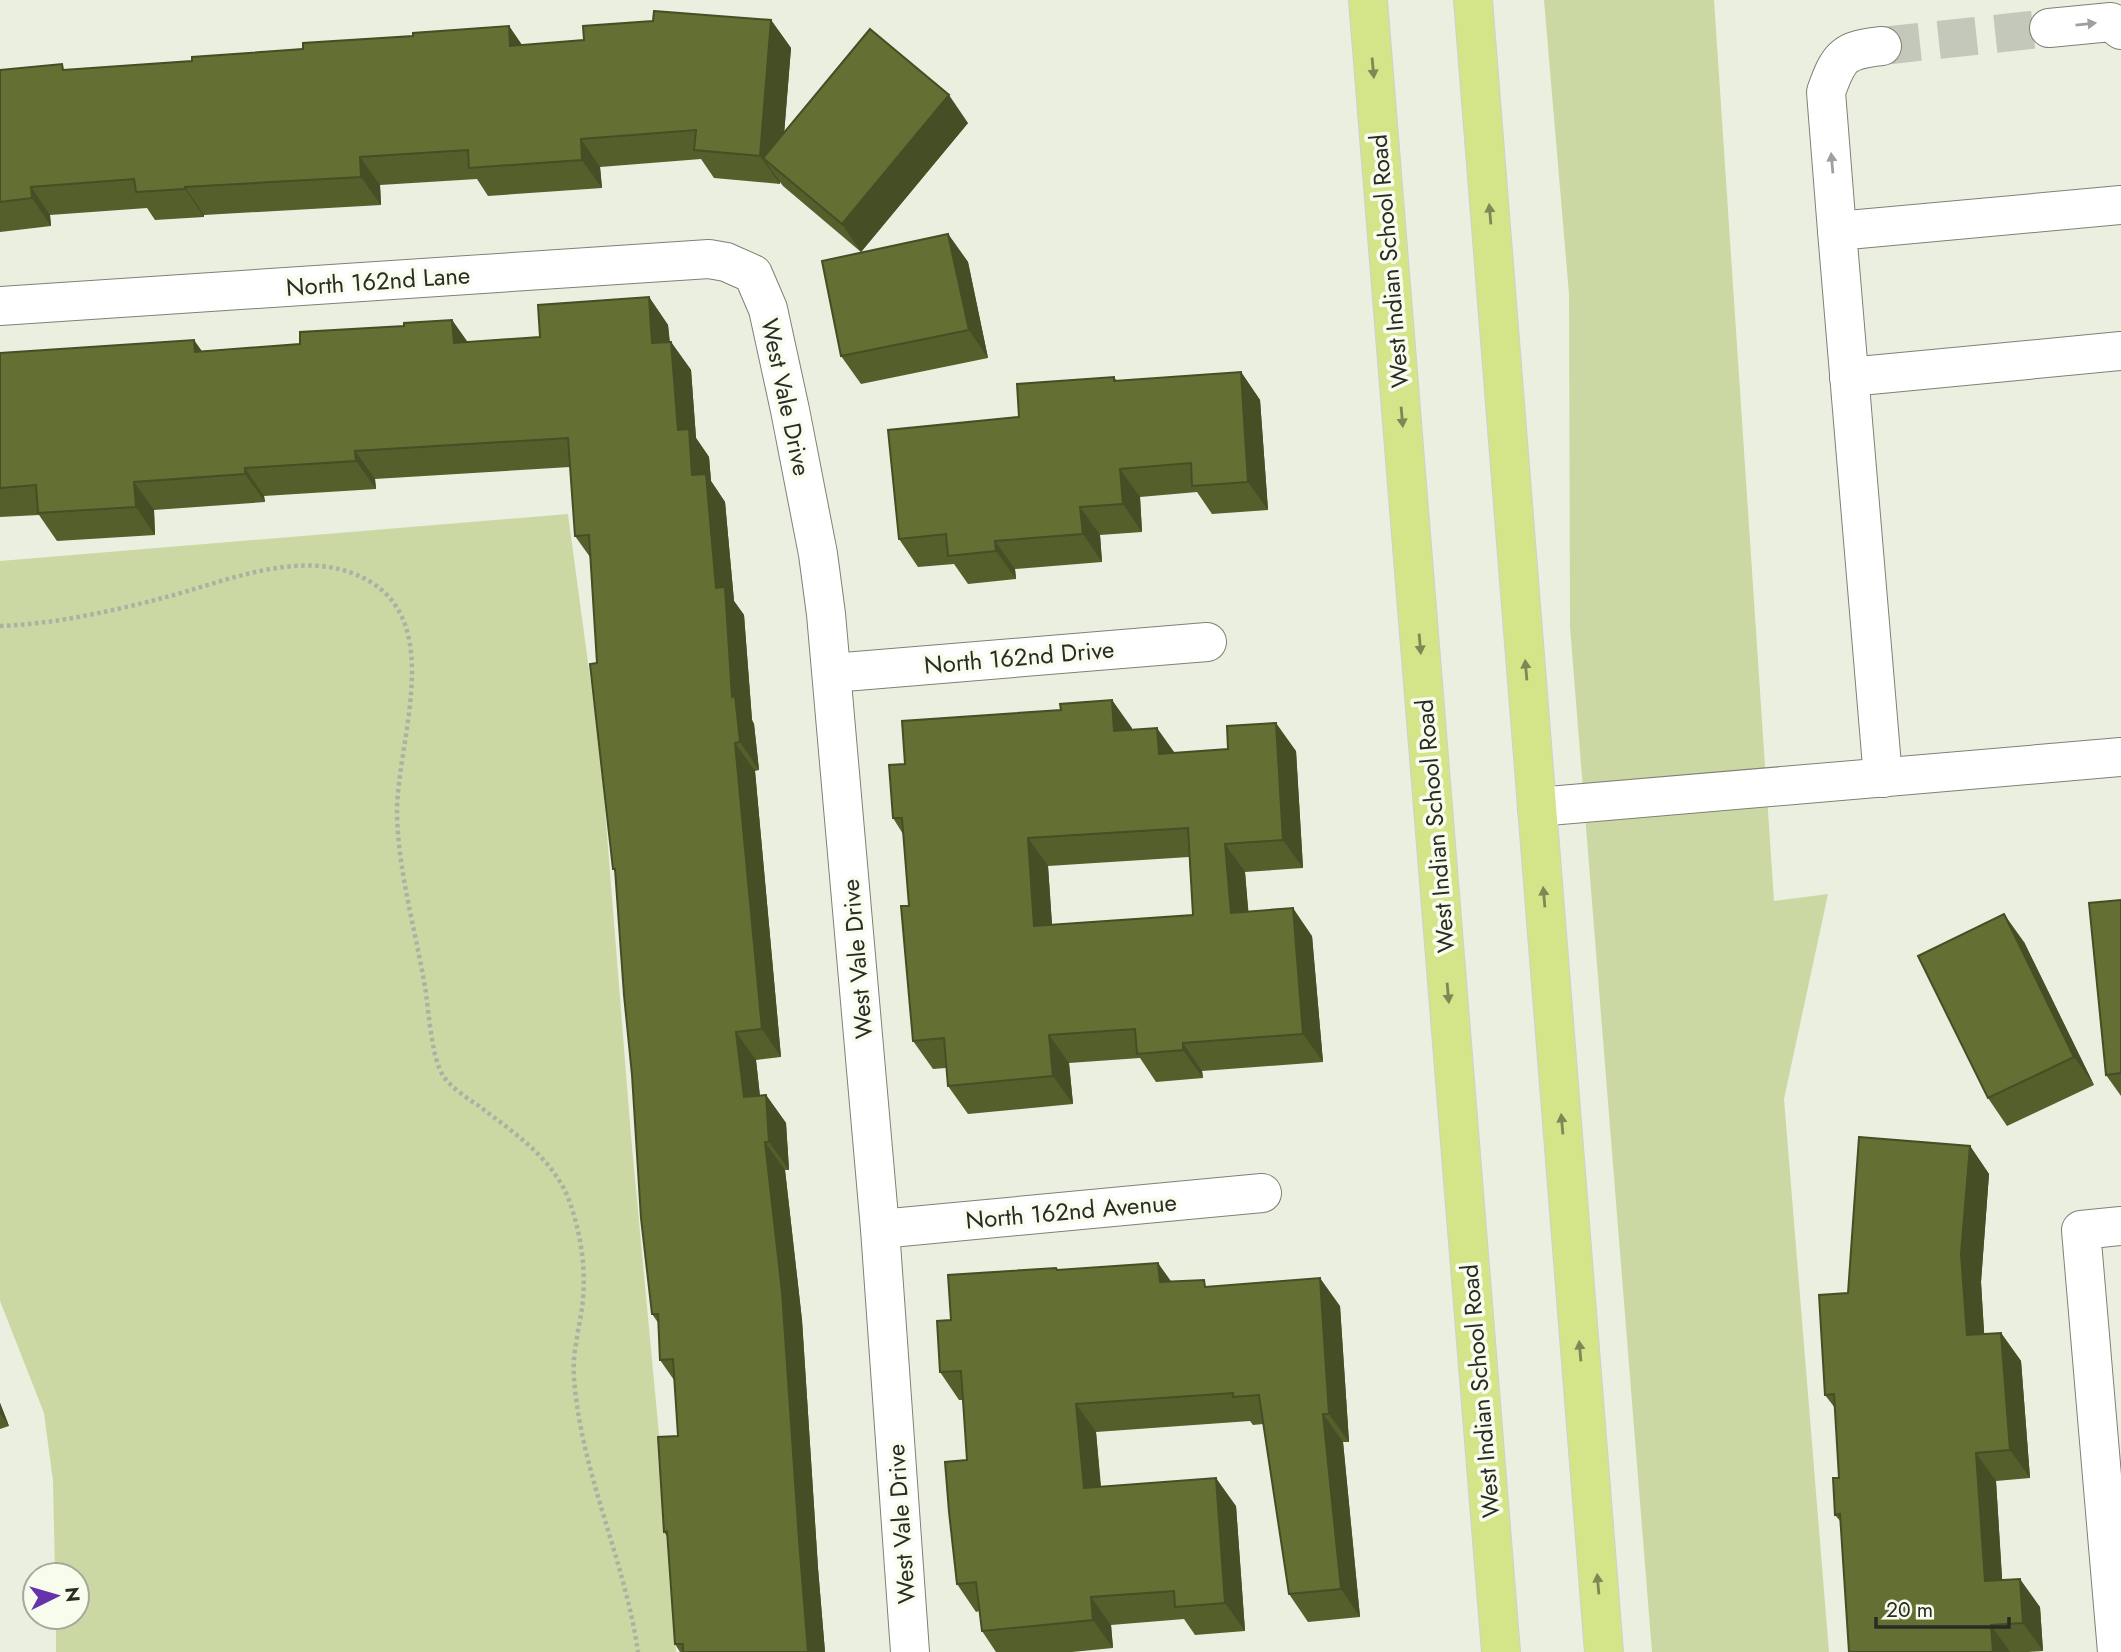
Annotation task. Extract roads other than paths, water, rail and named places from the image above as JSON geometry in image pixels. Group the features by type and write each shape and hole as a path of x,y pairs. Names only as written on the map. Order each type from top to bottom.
{"main road":[{"name":"West Indian School Road","path":"1368,0 1501,1652"},
{"path":"1473,0 1604,1652"}],"street":[{"path":"2049,28 2111,22 2121,30"},
{"path":"1882,46 1857,48 1843,57 1832,74 1826,92 1884,778"},
{"path":"1837,231 2121,205"},
{"name":"North 162nd Lane","path":"0,306 709,259 726,262 753,274"},
{"name":"West Vale Drive","path":"753,274 768,309 805,486 818,554 832,673 880,1229 910,1652"},
{"path":"1849,377 2121,351"},
{"name":"North 162nd Drive","path":"832,673 1207,642"},
{"path":"1537,807 2121,757"},
{"name":"North 162nd Avenue","path":"880,1229 1262,1193"},
{"path":"2117,1652 2081,1230 2121,1226"}],"tunnel":[{"path":"1882,46 2049,28"}]}
